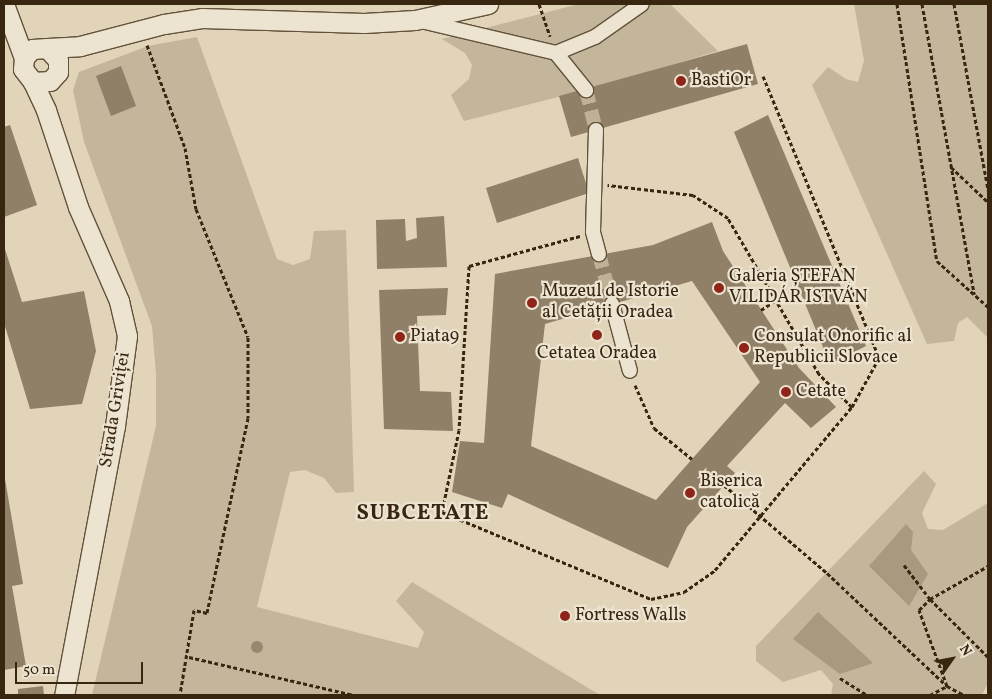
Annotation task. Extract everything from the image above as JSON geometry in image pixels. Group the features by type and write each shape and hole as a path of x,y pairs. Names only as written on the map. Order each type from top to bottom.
{"street":[{"path":"24,58 32,50 45,47 101,42 202,18 364,23 415,20 488,4"},
{"path":"415,20 556,53 595,37 642,4"},
{"path":"6,7 58,60 55,75 54,133"},
{"path":"6,7 24,58 23,69 34,82 54,133"},
{"path":"34,82 45,83 101,42"},
{"path":"556,53 586,90"},
{"path":"596,130 593,232 599,254"},
{"name":"Strada Griviței","path":"54,133 78,206 119,301 125,320 127,350 64,695"},
{"path":"612,304 630,370"}],"path":[{"path":"539,4 556,53"},
{"path":"897,4 938,261 988,308"},
{"path":"922,4 974,294"},
{"path":"954,4 988,190"},
{"path":"140,32 185,148 196,209 248,337 248,418 207,613 194,610 189,657 180,695"},
{"path":"593,232 468,266 459,430 442,512 651,599 684,592 715,570 852,407 879,358 763,76"},
{"path":"951,166 988,202"},
{"path":"595,184 693,195 728,218 819,374 852,407"},
{"path":"761,310 776,300"},
{"path":"630,370 654,428 692,459"},
{"path":"724,485 761,515 947,686 964,695"},
{"path":"904,565 930,599 988,657"},
{"path":"947,686 919,610 930,599 988,566"},
{"path":"189,657 354,695"},
{"path":"840,678 865,695"},
{"path":"930,695 947,686"}],"shaded area":[{"path":"579,4 670,4 718,51 586,90 464,121 451,95 469,79 472,65 465,53 442,39"},
{"path":"854,4 988,4 988,338 967,317 958,323 954,341 927,344 812,85 828,67 846,79 858,82 864,61"},
{"path":"197,37 277,259 293,265 310,259 314,231 346,230 354,492 336,493 324,478 305,470 290,472 257,607 418,648 424,632 396,601 412,582 600,695 92,695 156,426 156,374 152,326 84,142 73,90 79,72 148,46"},
{"path":"924,471 936,484 922,513 928,529 943,530 988,503 988,683 982,695 831,695 833,684 821,670 783,682 756,661 756,646"},
{"path":"906,524 913,532 911,550 928,574 909,606 869,566"},
{"path":"818,612 873,663 840,674 793,639"}],"building":[{"path":"747,44 758,84 571,137 559,96"},
{"path":"121,66 136,106 111,116 96,76"},
{"path":"768,115 866,346 830,364 734,132"},
{"path":"10,125 37,205 4,217 4,127"},
{"path":"578,158 589,193 497,223 486,188"},
{"path":"444,216 447,267 377,269 376,220 405,219 406,241 417,238 416,218"},
{"name":"Cetate","path":"712,222 723,251 799,368 836,407 811,428 785,403 727,466 735,473 687,527 668,568 508,494 502,508 452,492 460,441 484,443 495,274 653,245","holes":["692,281 760,382 656,500 531,446 545,324"]},
{"path":"4,246 22,302 84,291 96,351 82,404 30,409 4,323"},
{"path":"448,288 446,315 417,316 420,391 451,392 453,431 384,429 379,290"},
{"path":"5,479 23,584 12,586 26,666 4,670"},
{"path":"43,686 44,695 18,695 18,689"}],"tunnel":[{"path":"586,90 596,130"},
{"path":"599,254 612,304"}],"place":[{"name":"BastiOr","path":"681,81"},
{"name":"Galeria ȘTEFAN VILIDÁR ISTVÁN","path":"719,288"},
{"name":"Muzeul de Istorie al Cetății Oradea","path":"532,303"},
{"name":"Cetatea Oradea","path":"597,335"},
{"name":"Piata9","path":"400,337"},
{"name":"Consulat Onorific al Republicii Slovace","path":"744,348"},
{"name":"Cetate","path":"786,392"},
{"name":"Biserica catolică","path":"690,493"},
{"name":"Fortress Walls","path":"565,616"}],"district":[{"name":"SUBCETATE","path":"423,514"}]}
